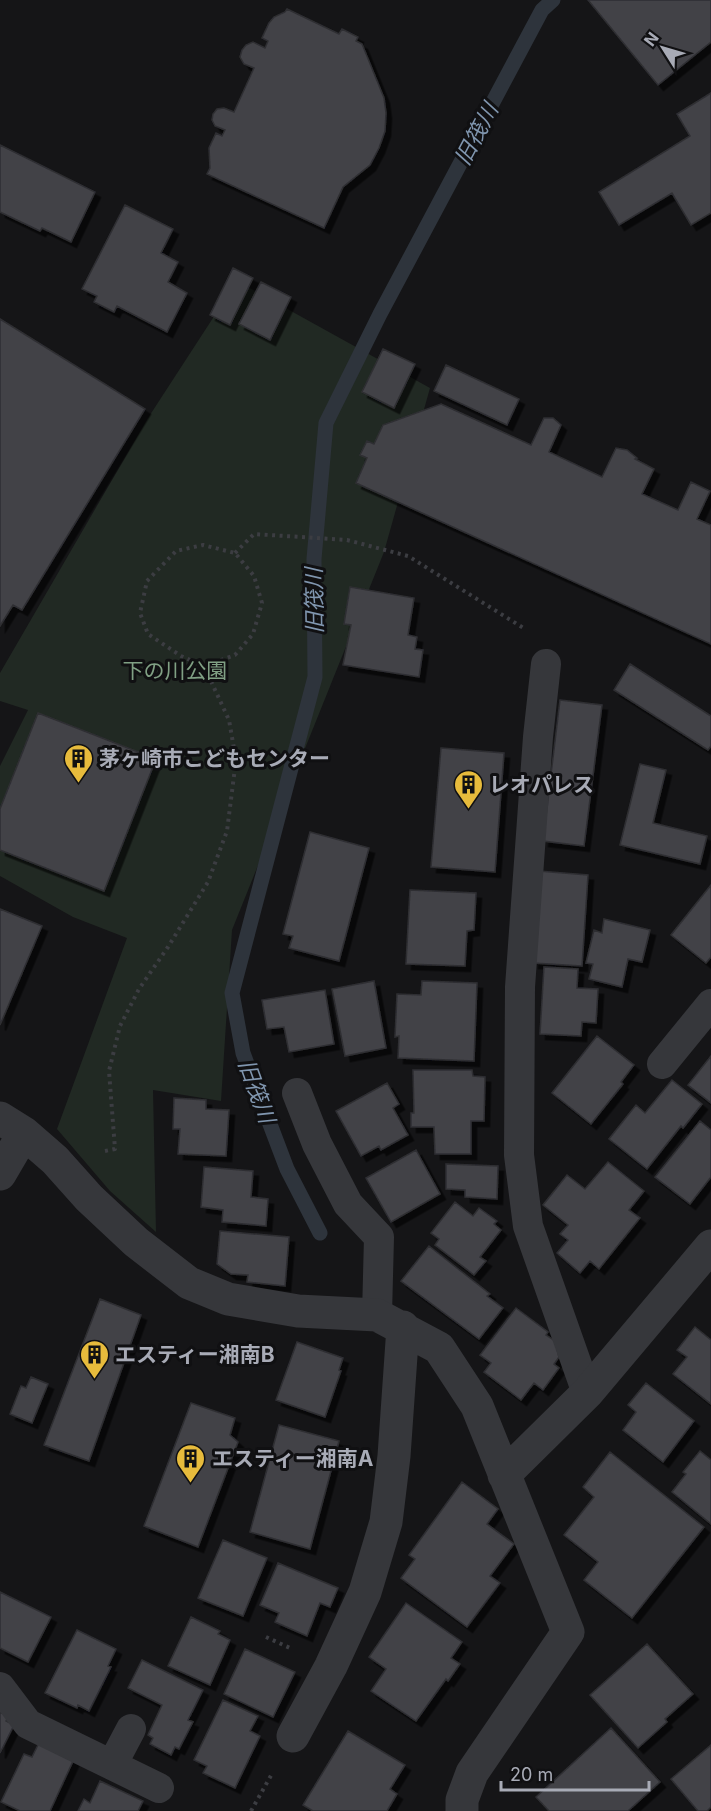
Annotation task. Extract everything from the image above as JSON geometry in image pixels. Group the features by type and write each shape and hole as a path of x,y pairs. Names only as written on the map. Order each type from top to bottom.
{"street":[{"path":"0,1174 12,1125 55,1160 89,1198 136,1242 189,1283 228,1299 298,1311 390,1321 439,1348 477,1406 568,1632 472,1773 462,1800 462,1811"},
{"path":"504,1475 587,1393 711,1246"},
{"path":"293,1736 331,1666 365,1592 386,1522 394,1456 390,1321"}],"lane":[{"path":"546,664 538,737 520,987 519,1155 528,1226 587,1393"},
{"path":"662,1064 709,1010"},
{"path":"297,1093 317,1144 348,1204 379,1238 390,1321"},
{"path":"0,1687 28,1724 159,1788"},
{"path":"112,1765 131,1729"}],"path":[{"path":"235,553 254,534 282,534 347,540 408,556 539,638 546,664"},
{"path":"55,1160 115,1149 109,1071 120,1026 138,989 168,947 208,882 227,831 236,760 229,720 204,666 181,656 147,634 140,613 147,581 176,551 203,545 235,553 254,576 262,603 253,634 235,655 204,666"}],"green space":[{"name":"下の川公園","path":"237,281 430,388 384,552 232,930 221,1101 153,1090 156,1232 110,1191 57,1129 127,938 73,917 0,876 0,766 28,710 0,701 0,673 148,418"}],"building":[{"path":"588,0 711,0 711,42 658,85"},
{"path":"287,9 339,34 342,29 358,37 356,41 362,44 384,98 385,131 379,148 370,165 343,187 324,228 207,174 210,168 209,148 216,133 222,136 225,130 215,126 212,120 213,114 217,109 224,108 234,112 254,68 244,64 240,57 242,50 253,42 265,48 268,41 262,38 269,23"},
{"path":"711,93 711,213 691,225 672,193 619,225 599,192 690,136 677,114"},
{"path":"0,145 95,192 71,242 42,228 40,231 0,212"},
{"path":"125,205 173,229 161,253 178,262 168,282 187,293 167,332 117,306 114,312 94,302 97,296 82,289"},
{"path":"233,268 253,278 230,325 210,315"},
{"path":"261,282 291,297 270,340 239,324"},
{"path":"0,319 145,409 22,610 13,605 0,626"},
{"path":"383,349 415,364 394,408 362,392"},
{"path":"446,365 519,399 507,425 434,391"},
{"path":"441,404 531,445 544,418 553,418 561,425 549,452 602,477 616,448 627,450 637,458 635,459 654,469 642,494 678,510 691,482 710,491 697,519 711,525 711,644 356,483 367,458 360,455 367,441 374,444 383,425"},
{"path":"350,587 414,598 408,635 417,637 415,649 423,650 419,677 343,665 351,625 344,624"},
{"path":"630,664 711,716 711,746 708,750 614,690"},
{"path":"560,700 602,705 584,846 543,841"},
{"name":"茅ヶ崎市こどもセンター","path":"38,713 156,759 104,891 0,850 0,809"},
{"name":"レオパレス","path":"441,748 504,753 495,872 431,867"},
{"path":"640,764 666,770 653,823 707,836 700,864 620,845"},
{"path":"310,832 369,848 339,961 289,948 293,936 283,934"},
{"path":"538,871 588,875 582,966 533,963"},
{"path":"711,885 711,957 706,963 671,935"},
{"path":"410,890 476,893 474,930 467,931 465,966 406,964"},
{"path":"0,909 42,926 0,1025"},
{"path":"604,919 650,930 642,962 628,959 622,987 589,979 593,964 586,963 594,930 602,933"},
{"path":"544,967 578,969 577,988 598,989 596,1023 582,1022 581,1036 540,1034"},
{"path":"374,981 386,1048 345,1056 332,989"},
{"path":"422,981 477,983 474,1061 398,1058 399,1036 395,1037 397,994 421,995"},
{"path":"325,990 334,1044 289,1052 284,1027 267,1029 262,1000"},
{"path":"597,1036 634,1065 621,1082 623,1084 591,1124 552,1093"},
{"path":"711,1056 711,1103 688,1085"},
{"path":"413,1070 472,1070 473,1076 485,1077 484,1121 471,1121 471,1154 435,1154 434,1127 411,1127 411,1113 414,1113"},
{"path":"672,1080 702,1104 683,1128 681,1126 647,1169 609,1139 636,1105 645,1113"},
{"path":"387,1083 399,1104 393,1108 408,1135 381,1150 379,1146 361,1156 336,1111"},
{"path":"174,1098 206,1100 206,1109 229,1110 226,1156 178,1154 180,1129 173,1129"},
{"path":"700,1121 711,1130 711,1177 690,1204 655,1177"},
{"path":"416,1150 440,1194 391,1222 366,1178"},
{"path":"608,1162 644,1191 629,1210 640,1218 599,1269 590,1261 580,1273 557,1253 568,1240 560,1234 568,1225 543,1205 567,1175 585,1189"},
{"path":"446,1164 498,1166 497,1199 465,1197 465,1190 446,1189"},
{"path":"204,1167 253,1171 251,1197 268,1199 266,1226 222,1222 223,1210 201,1207"},
{"path":"455,1202 473,1216 479,1208 497,1221 494,1224 501,1230 480,1257 486,1261 474,1275 435,1245 439,1239 431,1233"},
{"path":"220,1231 289,1237 285,1286 247,1282 248,1275 231,1274 217,1264"},
{"path":"429,1246 490,1294 487,1296 503,1308 479,1339 401,1281"},
{"name":"エスティー湘南B","path":"100,1299 141,1315 89,1461 44,1445"},
{"path":"516,1308 548,1332 546,1335 555,1341 559,1357 554,1364 559,1368 543,1390 534,1383 521,1400 484,1372 491,1363 480,1355"},
{"path":"695,1327 711,1340 711,1404 673,1374 687,1357 677,1350"},
{"path":"297,1342 343,1358 339,1370 341,1371 325,1417 276,1400"},
{"path":"31,1377 48,1384 32,1423 10,1414 21,1386 26,1388"},
{"path":"646,1383 694,1421 663,1462 623,1430 636,1412 628,1405"},
{"name":"エスティー湘南A","path":"191,1403 235,1418 230,1435 238,1442 198,1547 144,1526"},
{"path":"279,1425 339,1441 310,1549 250,1532"},
{"path":"700,1451 711,1460 711,1524 672,1492 686,1474 683,1472"},
{"path":"610,1452 704,1527 632,1618 584,1580 598,1562 564,1535 594,1497 583,1487"},
{"path":"462,1482 498,1509 487,1524 514,1544 490,1576 500,1583 467,1627 401,1578 415,1559 409,1555"},
{"path":"223,1540 267,1558 243,1616 198,1598"},
{"path":"278,1563 338,1588 330,1607 320,1603 307,1636 275,1622 279,1613 260,1605"},
{"path":"0,1592 51,1617 28,1662 0,1648"},
{"path":"406,1603 462,1642 451,1658 460,1664 448,1681 446,1679 416,1721 371,1691 386,1669 369,1657"},
{"path":"191,1617 220,1631 218,1634 230,1640 210,1685 168,1666"},
{"path":"77,1630 116,1649 108,1666 111,1667 89,1711 45,1693"},
{"path":"647,1644 693,1694 638,1748 590,1695"},
{"path":"245,1649 295,1672 273,1717 224,1694"},
{"path":"142,1660 203,1690 188,1720 193,1722 179,1749 175,1747 171,1755 150,1744 153,1738 148,1735 162,1705 128,1688"},
{"path":"223,1700 258,1716 250,1731 260,1736 235,1788 203,1773 207,1766 194,1760"},
{"path":"0,1712 9,1716 6,1721 14,1725 0,1753"},
{"path":"611,1728 660,1782 628,1811 549,1811 536,1797"},
{"path":"348,1731 405,1765 390,1789 397,1794 387,1811 313,1811 303,1805"},
{"path":"39,1743 74,1759 50,1811 20,1811 1,1802 24,1754 32,1757"},
{"path":"711,1745 711,1807 707,1811 698,1811 671,1779"},
{"path":"100,1781 143,1801 138,1811 78,1811 84,1799 90,1803"}],"waterway":[{"name":"旧筏川","path":"320,1233 287,1169 243,1053 232,993 315,677 314,559 326,423 380,314 542,10 553,0"}],"place":[{"name":"茅ヶ崎市こどもセンター","path":"78,784"},
{"name":"レオパレス","path":"468,810"},
{"name":"エスティー湘南B","path":"94,1380"},
{"name":"エスティー湘南A","path":"191,1484"}]}
